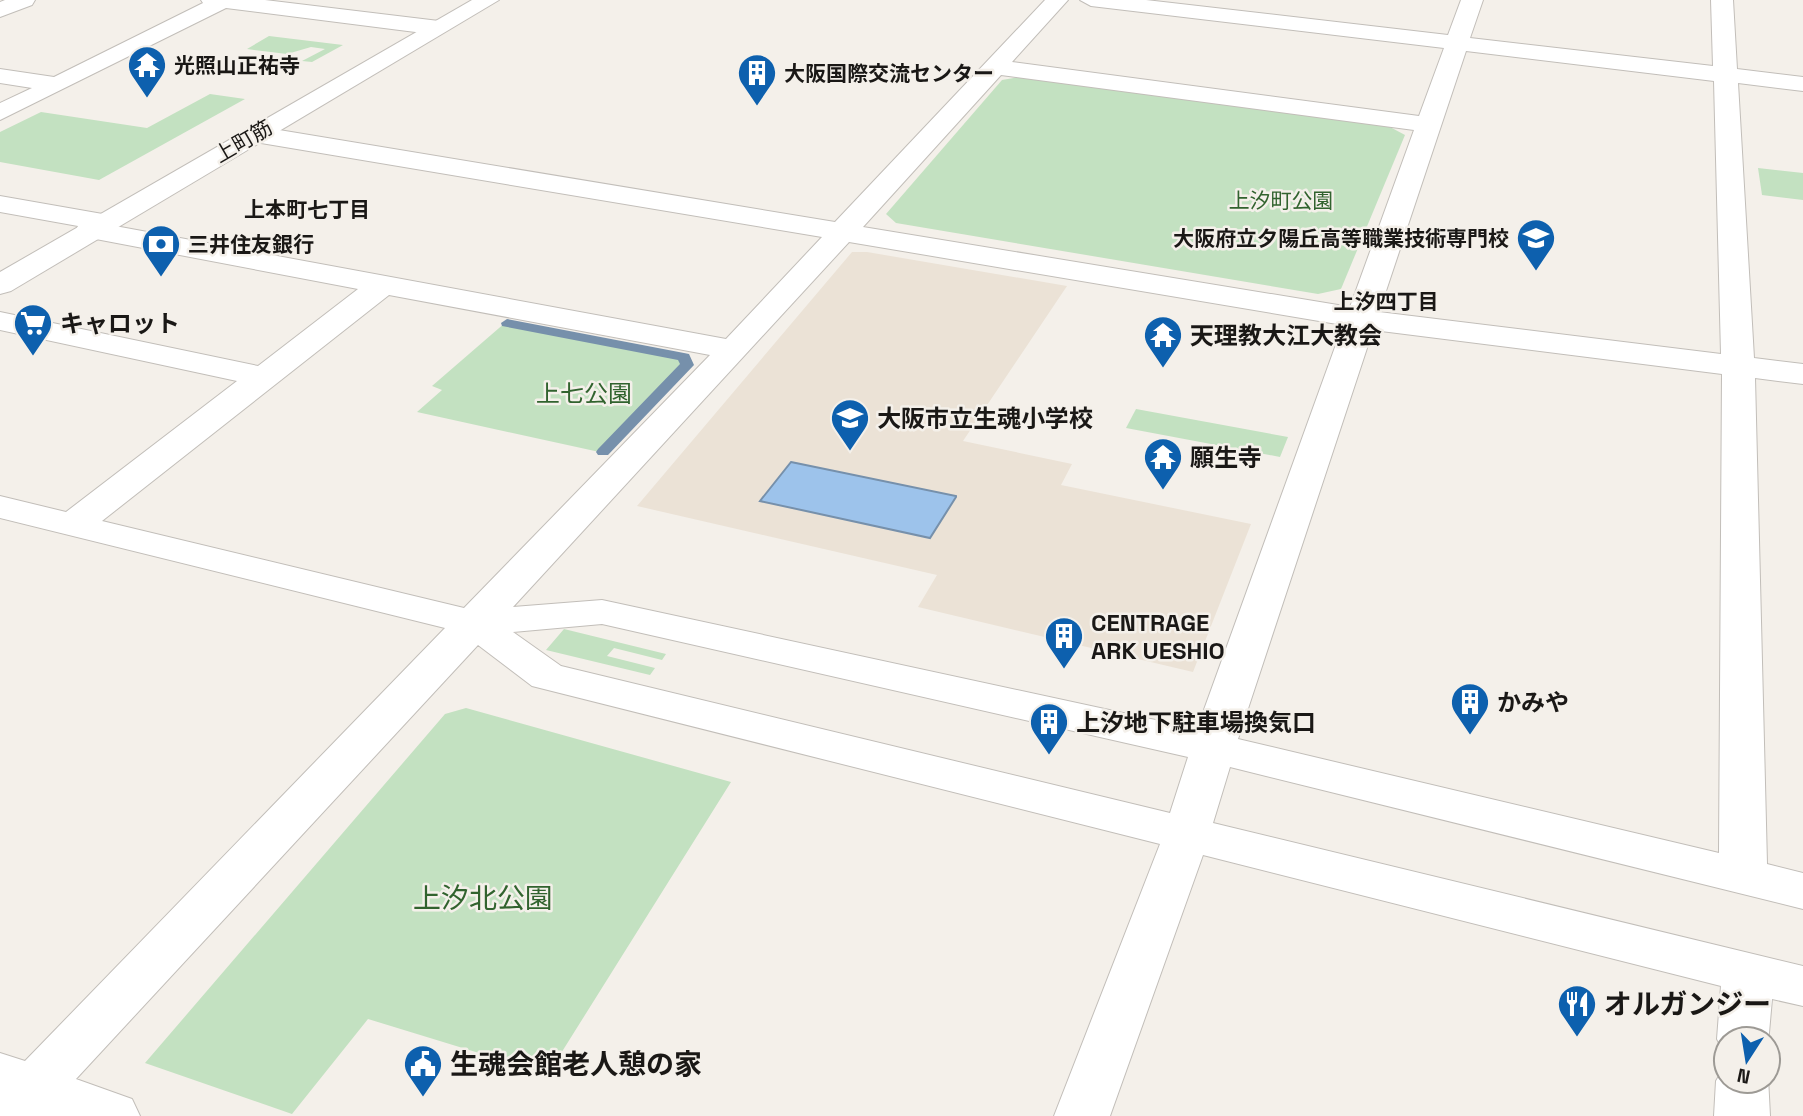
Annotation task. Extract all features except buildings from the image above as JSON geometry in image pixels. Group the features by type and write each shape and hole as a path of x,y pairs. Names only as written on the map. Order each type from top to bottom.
{"street":[{"path":"0,10 24,0"},
{"path":"0,113 220,0 439,28"},
{"name":"上町筋","path":"0,285 254,134 488,0"},
{"path":"14,1093 474,622 733,350 1057,0"},
{"path":"1091,0 1803,84"},
{"path":"1082,1116 1187,834 1214,748 1472,0"},
{"path":"1722,0 1738,366 1743,877"},
{"path":"995,67 1430,125"},
{"path":"0,76 56,84"},
{"path":"254,134 1363,319 1803,374"},
{"path":"0,204 384,284 733,350"},
{"path":"74,525 384,284"},
{"path":"0,321 263,377"},
{"path":"9,519 74,525 474,622 602,612 1214,748 1803,891"},
{"path":"474,622 547,676 1803,986"},
{"path":"1745,1025 1748,972"},
{"path":"14,1093 112,1116"},
{"path":"1742,1116 1743,1095"}],"shaded area":[{"name":"大阪市立生魂小学校","path":"852,252 867,252 1067,286 963,441 1072,464 1061,485 1251,524 1193,672 918,607 937,575 637,506"}],"green space":[{"path":"269,36 343,45 312,62 302,61 325,49 311,47 287,54 247,49"},
{"name":"上汐町公園","path":"1019,77 1390,127 1405,135 1341,289 1318,294 896,223 886,214 1002,80"},
{"path":"210,94 245,99 99,180 0,162 0,132 41,112 147,128"},
{"path":"1758,168 1803,173 1803,200 1762,195"},
{"name":"上七公園","path":"506,322 686,357 689,365 604,453 417,412 442,390 432,386"},
{"path":"1136,409 1288,437 1280,457 1126,428"},
{"path":"564,629 666,654 662,660 614,648 607,656 655,668 650,675 546,650"},
{"name":"上汐北公園","path":"466,708 731,782 548,1074 368,1019 292,1114 145,1063 445,714"}],"water":[{"path":"791,462 956,497 930,538 760,501"}],"waterway":[{"path":"507,323 684,357 687,365 603,452"}],"place":[{"name":"光照山正祐寺","path":"147,99"},
{"name":"大阪国際交流センター","path":"757,107"},
{"name":"大阪府立夕陽丘高等職業技術専門校","path":"1536,272"},
{"name":"三井住友銀行","path":"161,278"},
{"name":"キャロット","path":"33,357"},
{"name":"天理教大江大教会","path":"1163,369"},
{"name":"大阪市立生魂小学校","path":"850,452"},
{"name":"願生寺","path":"1163,491"},
{"name":"CENTRAGE ARK UESHIO","path":"1064,670"},
{"name":"かみや","path":"1470,736"},
{"name":"上汐地下駐車場換気口","path":"1049,756"},
{"name":"オルガンジー","path":"1577,1038"},
{"name":"生魂会館老人憩の家","path":"423,1098"}],"district":[{"name":"上本町七丁目","path":"307,209"},
{"name":"上汐四丁目","path":"1386,301"}]}
